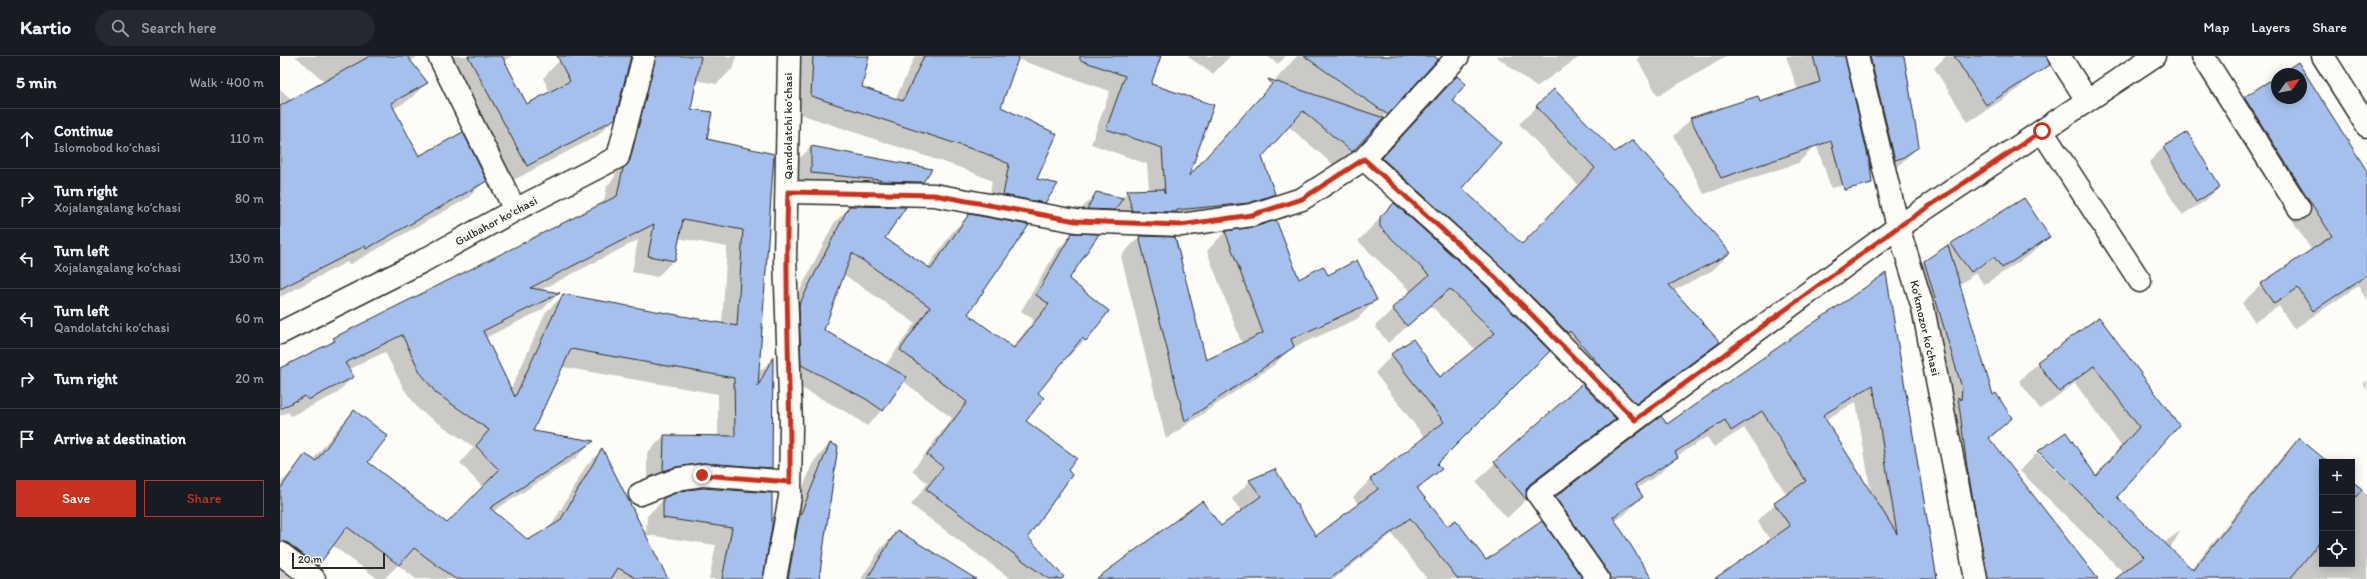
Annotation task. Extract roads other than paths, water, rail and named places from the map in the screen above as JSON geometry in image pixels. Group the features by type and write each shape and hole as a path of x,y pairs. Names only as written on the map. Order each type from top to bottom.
{"street":[{"path":"439,56 515,210"},
{"name":"Gulbahor koʻchasi","path":"280,333 421,262 515,210 618,157 644,56"},
{"name":"Qandolatchi koʻchasi","path":"775,579 790,497 791,426 785,258 788,192 789,56"},
{"path":"788,192 934,195 1076,221 1181,225 1252,215 1302,199 1364,159 1458,56"},
{"name":"Koʻkmozor koʻchasi","path":"1857,56 1898,227 1923,308 1976,579"},
{"path":"2059,56 2087,100"},
{"path":"1598,579 1538,494 1635,420 1898,227 2154,56"},
{"path":"2203,56 2299,208"},
{"path":"2323,56 2367,126"},
{"path":"2042,131 2140,281"},
{"path":"1364,159 1495,277 1635,420"},
{"path":"640,494 678,479 702,475 790,482"},
{"path":"280,553 314,579"}]}
